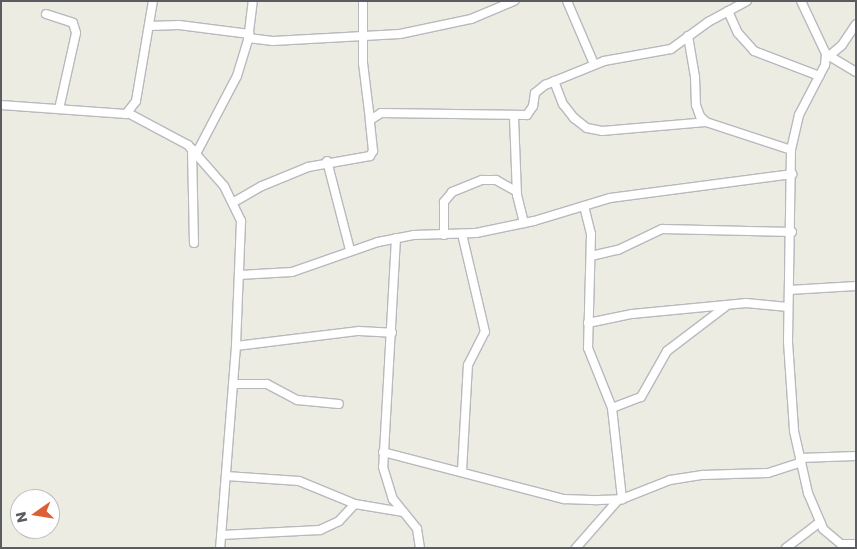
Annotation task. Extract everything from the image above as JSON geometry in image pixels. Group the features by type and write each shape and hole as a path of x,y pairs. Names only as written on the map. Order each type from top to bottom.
{"street":[{"path":"1,105 58,108 122,116 128,113 136,101 152,1"},
{"path":"194,243 194,152 237,76 248,36 253,1"},
{"path":"234,202 262,186 327,162 359,160 370,156 373,151 365,93 363,1"},
{"path":"149,26 179,25 273,41 364,38 462,21 514,1"},
{"path":"567,1 594,64"},
{"path":"370,120 381,113 514,117 531,113 535,93 554,81 594,64 671,48 747,1"},
{"path":"800,1 827,55 856,72"},
{"path":"728,11 744,43 754,51 820,76"},
{"path":"46,14 73,23 76,32 58,108"},
{"path":"856,24 842,45 827,55 820,76 799,115 791,150 792,232 788,307 789,378 800,460 808,493 820,522 830,537 844,546 856,544"},
{"path":"688,36 695,76 696,105 706,122"},
{"path":"554,81 563,104 574,118 587,128 602,131 706,122 791,150"},
{"path":"128,113 194,152 234,202 241,221 236,346 220,548"},
{"path":"514,117 516,191 524,223"},
{"path":"327,162 350,250"},
{"path":"239,275 292,272 350,250 396,238 462,234 524,223 610,198 792,174"},
{"path":"444,235 444,202 452,192 489,180 505,183 516,191"},
{"path":"576,548 620,499 612,408 588,348 591,234 584,206"},
{"path":"591,256 618,250 662,229 792,232"},
{"path":"462,234 485,332 468,365 462,471"},
{"path":"396,238 392,333 383,452 385,481 393,499 417,529 420,548"},
{"path":"789,290 856,286"},
{"path":"588,323 651,312 728,305 765,303 788,307"},
{"path":"612,408 641,397 667,352 728,305"},
{"path":"236,346 334,333 392,333"},
{"path":"233,384 268,384 297,400 339,404"},
{"path":"383,452 564,498 620,499 670,480 768,473 800,460 856,456"},
{"path":"226,476 299,482 355,504 404,512"},
{"path":"220,535 320,530 339,521 355,504"},
{"path":"786,548 820,522"}]}
